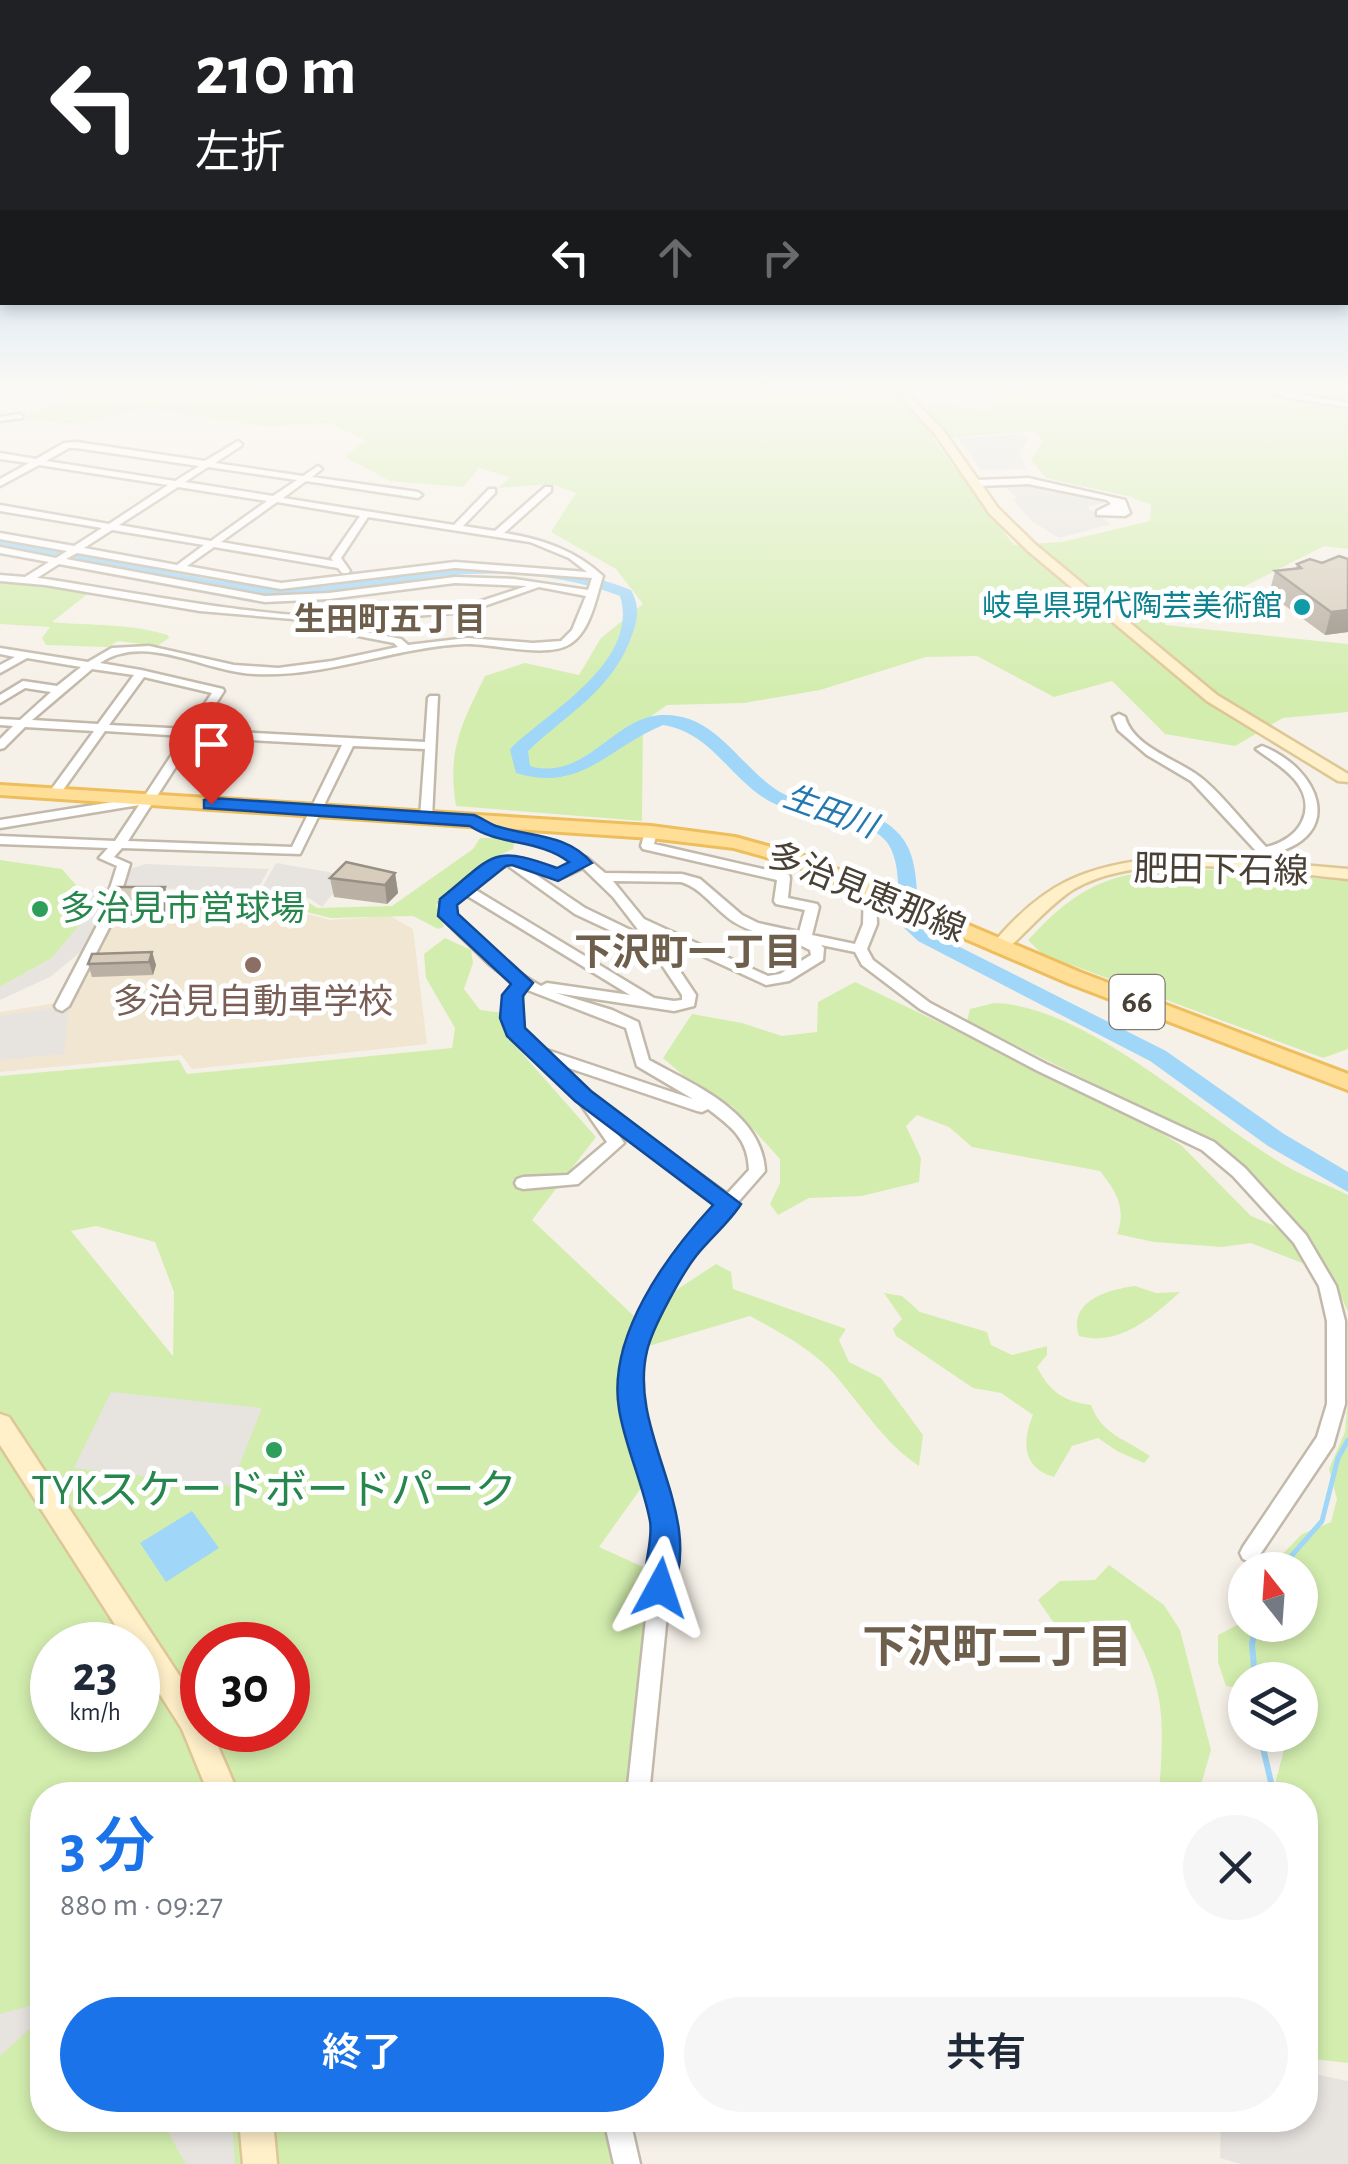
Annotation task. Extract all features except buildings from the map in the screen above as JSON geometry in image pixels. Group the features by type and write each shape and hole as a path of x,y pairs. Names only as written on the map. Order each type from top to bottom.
{"main road":[{"name":"多治見恵那線","path":"0,790 651,832 768,850 999,947 1348,1082"}],"street":[{"path":"28,580 165,491"},
{"path":"219,491 549,544 582,561 598,576"},
{"path":"181,566 287,491"},
{"path":"387,491 418,496"},
{"path":"456,528 492,491"},
{"path":"496,535 545,491"},
{"path":"982,491 994,511 1032,548 1212,698 1347,778"},
{"path":"1076,491 1110,498"},
{"path":"0,508 340,565"},
{"path":"366,515 336,558 348,579 357,634 397,641 404,647"},
{"path":"0,536 281,586 455,565 598,576"},
{"path":"0,550 251,598 299,600 458,580 538,585 591,594"},
{"path":"0,746 20,724 110,651 166,651 235,669 289,673 404,647 465,640 558,646 573,637 598,576"},
{"path":"0,578 200,608 357,618 467,609 538,585"},
{"path":"0,651 141,672 218,691 120,843 105,858 124,864 110,916 62,1006"},
{"path":"0,670 25,655"},
{"path":"54,794 141,672"},
{"path":"0,700 29,683 62,690"},
{"path":"426,818 434,698"},
{"path":"1119,717 1122,728 1151,753 1194,778 1265,860 1300,836 1314,811 1313,798 1296,773 1262,749"},
{"path":"0,722 430,746"},
{"path":"0,840 296,852 349,742"},
{"path":"0,824 148,800"},
{"path":"474,821 488,830 533,838 564,849 601,877 689,995 689,1003 655,1004 523,983"},
{"path":"651,832 647,846 784,878 781,902 812,907 805,934"},
{"path":"583,863 558,875 514,858 506,860 447,903 448,916 523,983 580,1008 621,1018 633,1025 642,1063 730,1116 756,1144 759,1160 757,1172 684,1253 634,1349 630,1381 633,1410 666,1524 639,1782"},
{"path":"506,860 580,911 656,948"},
{"name":"肥田下石線","path":"999,947 1069,886 1105,871 1158,864 1265,860 1348,874"},
{"path":"601,877 682,878 695,882 737,918 807,942 817,948 818,956 784,978 766,981 636,921"},
{"path":"466,890 655,1004"},
{"path":"870,891 870,924 860,949 866,962 925,1006 1208,1146 1238,1172 1300,1239 1328,1286 1336,1321 1336,1404 1326,1440 1251,1552"},
{"path":"758,927 805,934 860,949"},
{"path":"523,983 512,995 514,1030 583,1096 728,1204"},
{"path":"535,1051 730,1116"},
{"path":"522,1183 572,1180 616,1143 583,1096"},
{"path":"0,1424 192,1720 218,1782"},
{"path":"257,2132 260,2164"},
{"path":"619,2132 627,2164"}],"shaded area":[{"path":"1009,491 1064,491 1103,498 1104,503 1087,507 1111,524 1059,538 1032,521 1013,500 1018,498"},
{"path":"276,863 329,872 345,879 322,907 309,898 260,891"},
{"path":"145,864 269,869 256,892 125,887 130,869"},
{"path":"113,886 89,945 50,977 0,1000 0,987 52,958 78,927 82,892"},
{"name":"多治見自動車学校","path":"159,890 218,892 200,917 277,906 330,920 390,916 413,929 427,1044 192,1069 181,1055 0,1072 0,1012 69,1001 114,921 168,920 174,906"},
{"path":"69,1005 64,1054 0,1060 0,1016"},
{"path":"111,1392 262,1408 231,1486 74,1468"},
{"path":"30,2005 30,2029 0,2056 0,2014"},
{"path":"1318,2075 1348,2081 1348,2164 1241,2164 1220,2158 1221,2132 1318,2132"},
{"path":"168,2132 233,2132 235,2164 186,2164"}],"green space":[{"path":"570,491 973,491 1014,545 1062,542 1150,521 1151,505 1105,491 1348,491 1348,549 1324,546 1210,604 1166,611 1165,625 1348,644 1348,712 1283,718 1235,746 1165,734 1112,681 1054,697 977,656 926,657 820,690 744,703 667,705 643,722 642,821 456,806 453,769 458,739 485,676 525,663 579,675 601,638 643,604 616,569 551,532 576,493"},
{"path":"0,581 90,592 52,622 139,628 169,638 157,646 118,641 108,647 46,645 42,638 50,627 0,624"},
{"path":"515,837 513,849 482,867 436,905 444,927 438,929 413,916 331,918 270,903 207,916 203,912 235,895 263,893 303,899 317,908 392,906 473,849 480,838"},
{"name":"多治見市営球場","path":"0,860 62,869 82,892 78,927 52,958 0,987"},
{"path":"1211,870 1348,881 1348,1049 1323,1058 1042,954 1028,940 1070,901 1110,880 1155,871"},
{"path":"445,938 471,950 473,963 464,989 480,1010 504,1013 504,1033 596,1137 532,1220 635,1317 716,1264 731,1272 733,1289 846,1329 839,1340 849,1362 881,1378 923,1435 919,1466 884,1435 816,1357 750,1316 645,1347 645,1399 636,1433 649,1477 599,1547 652,1571 628,1782 30,1782 30,2132 606,2132 612,2164 0,2164 0,1076 179,1060 187,1074 452,1048 455,1028 426,978 424,954","holes":["96,1226 155,1242 174,1292 173,1356 71,1231"]},
{"path":"855,982 1128,1113 1181,1145 1251,1216 1275,1226 1291,1239 1307,1265 1251,1243 1222,1247 1154,1242 1117,1234 1121,1216 1118,1201 1100,1171 972,1147 949,1127 917,1115 906,1126 921,1158 919,1182 862,1196 809,1198 778,1215 770,1204 780,1183 780,1159 733,1107 693,1084 663,1058 692,1014 742,1023 782,1036 817,1032 818,1002"},
{"path":"994,1003 1030,1009 1106,1043 1254,1146 1348,1195 1348,1312 1310,1243 1260,1184 1222,1147 967,1021 970,1009"},
{"path":"1135,1286 1156,1293 1180,1292 1146,1320 1121,1334 1079,1336 1079,1314 1092,1299"},
{"path":"884,1293 902,1296 920,1312 987,1332 991,1345 1012,1355 1047,1346 1047,1355 1037,1367 1052,1389 1065,1398 1091,1405 1108,1430 1150,1456 1144,1463 1098,1438 1072,1446 1054,1477 1043,1473 1027,1452 1033,1415 1001,1393 973,1388 896,1336 893,1329 902,1319"},
{"path":"1348,1399 1348,2063 1318,2060 1318,1782 1275,1782 1283,1752 1318,1752 1318,1662 1228,1662 1228,1686 1218,1662 1218,1635 1228,1630 1228,1642 1318,1642 1318,1552 1284,1552 1302,1534 1331,1522 1337,1499 1329,1469 1345,1432"},
{"path":"1109,1565 1164,1605 1180,1630 1211,1750 1202,1782 1160,1782 1162,1724 1156,1685 1127,1620 1090,1621 1061,1633 1038,1600 1060,1581 1095,1580"}],"water":[{"path":"192,1511 219,1548 166,1582 140,1543"}],"waterway":[{"name":"生田川","path":"0,542 271,591 325,590 466,570 522,570 578,578 626,593 629,620 607,672 582,699 519,750 522,769 541,775 577,768 661,720 699,730 777,798 869,823 892,837 903,857 911,925 925,937 1158,1056 1276,1140 1348,1183"},
{"path":"1295,1552 1322,1521 1338,1458 1348,1440"},
{"path":"1252,1642 1254,1662"},
{"path":"1264,1752 1271,1782"}],"place":[{"name":"岐阜県現代陶芸美術館","path":"1302,607"},
{"name":"多治見市営球場","path":"40,909"},
{"name":"多治見自動車学校","path":"253,965"},
{"name":"TYKスケードボードパーク","path":"274,1450"}],"district":[{"name":"生田町五丁目","path":"390,620"},
{"name":"下沢町一丁目","path":"688,954"},
{"name":"下沢町二丁目","path":"997,1648"}],"route":[{"path":"211,804 474,821 488,830 533,838 564,849 583,863 558,875 514,858 500,861 447,903 448,916 523,983 512,995 514,1030 583,1096 728,1204 684,1253 634,1349 630,1381 633,1410 666,1524 660,1588"}]}
